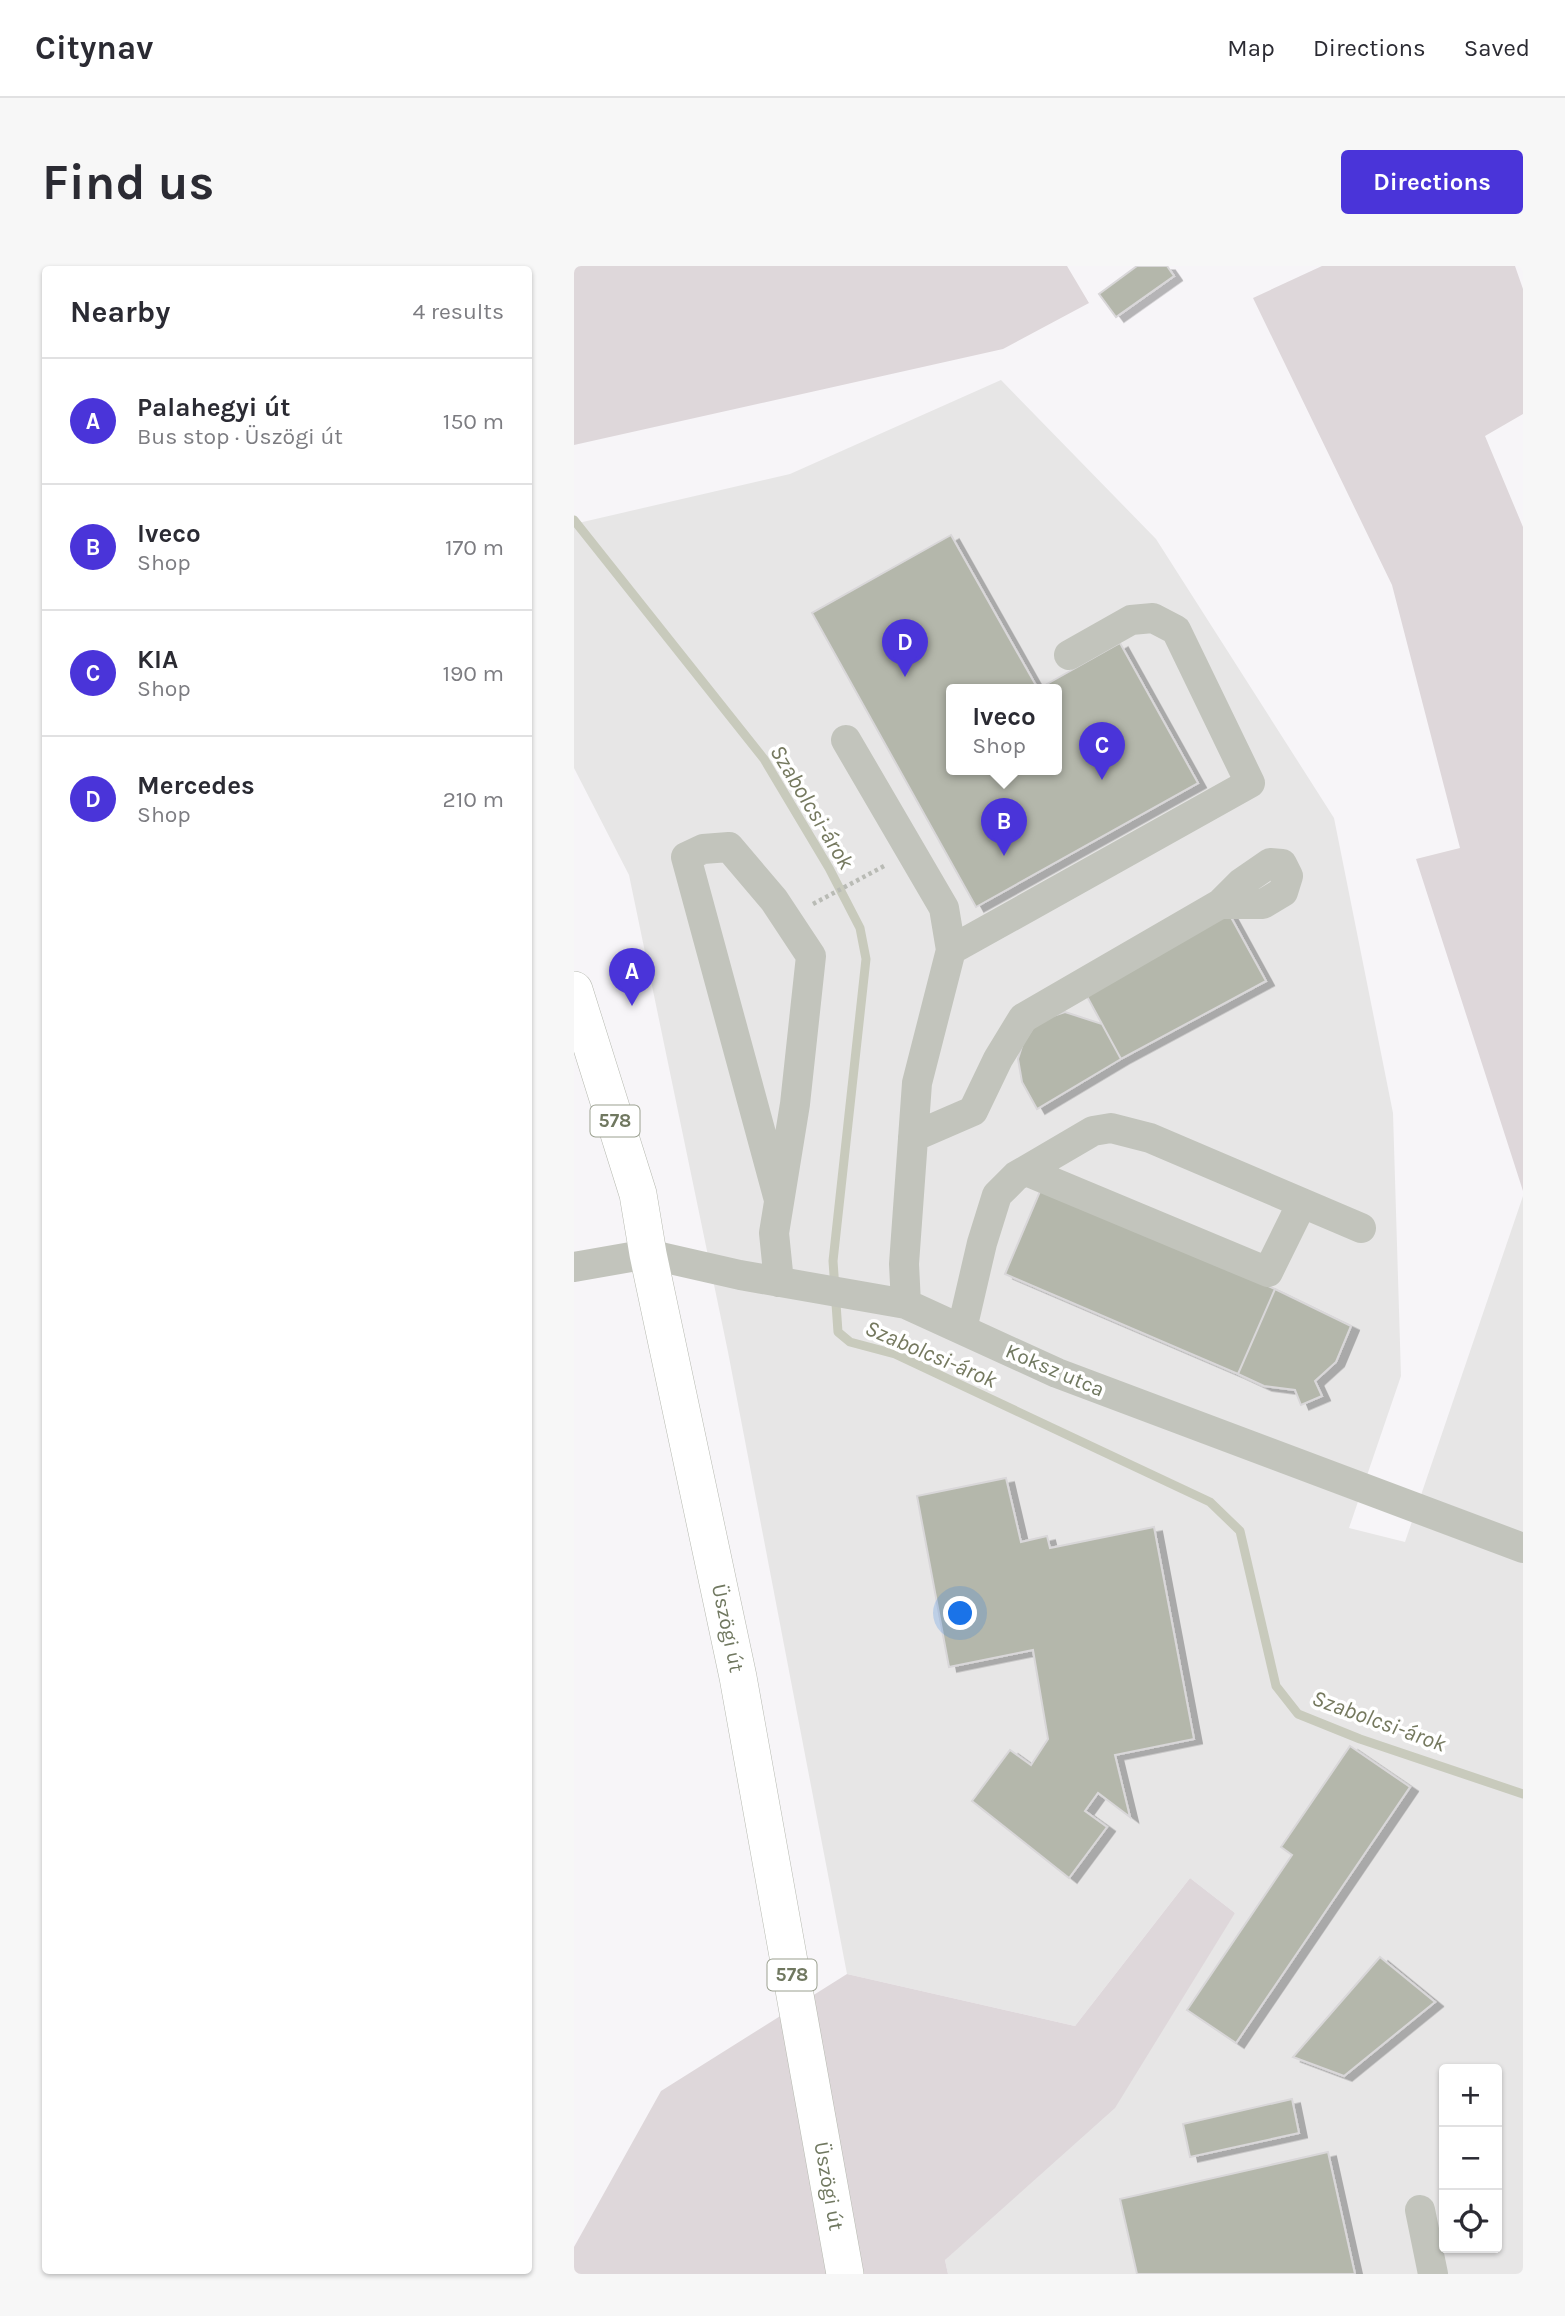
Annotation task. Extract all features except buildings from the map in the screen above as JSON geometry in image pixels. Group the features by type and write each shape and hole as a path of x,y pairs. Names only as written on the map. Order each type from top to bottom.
{"main road":[{"name":"Üszögi út","path":"574,990 638,1194 648,1254 738,1677 845,2274"}],"street":[{"path":"951,950 1250,783 1176,630 1153,618 1131,620 1069,655"},
{"path":"846,740 944,908 951,950 917,1083 904,1264 906,1304"},
{"path":"779,1200 686,857 703,849 729,847 775,900 811,956 795,1104 774,1233 779,1282"},
{"path":"914,1137 973,1111 998,1059 1023,1018 1220,904"},
{"path":"962,1329 982,1243 997,1195 1016,1176 1093,1131 1111,1128 1150,1138 1362,1228"},
{"path":"1026,1171 1268,1272 1302,1203"},
{"name":"Koksz utca","path":"574,1267 648,1254 740,1275 906,1304 1057,1373 1523,1548"},
{"path":"1420,2210 1433,2274"}],"path":[{"path":"829,895 911,852"}],"shaded area":[{"path":"574,266 1067,266 1089,303 1003,349 574,445"},
{"path":"1322,266 1515,266 1523,289 1523,414 1485,436 1523,527 1523,1191 1416,859 1460,848 1392,585 1253,298"},
{"path":"1001,380 1156,539 1334,818 1393,1113 1401,1376 1349,1528 1405,1542 1523,1196 1523,2274 948,2274 945,2260 1235,1913 1190,1878 1075,2026 847,1974 728,1352 629,875 574,768 574,524 790,474"},
{"path":"1190,1878 1235,1913 1115,2108 945,2260 948,2274 574,2274 574,2247 661,2091 847,1974 1075,2026"}],"waterway":[{"name":"Szabolcsi-árok","path":"574,520 764,759 829,868 860,928 866,959 833,1261 838,1332 850,1342 895,1354 1210,1502 1240,1531 1276,1686 1298,1714 1360,1739 1523,1794"}],"place":[{"name":"Mercedes","path":"905,677"},
{"name":"KIA","path":"1102,780"},
{"name":"Iveco","path":"1004,856"},
{"name":"Palahegyi út","path":"632,1006"}]}
